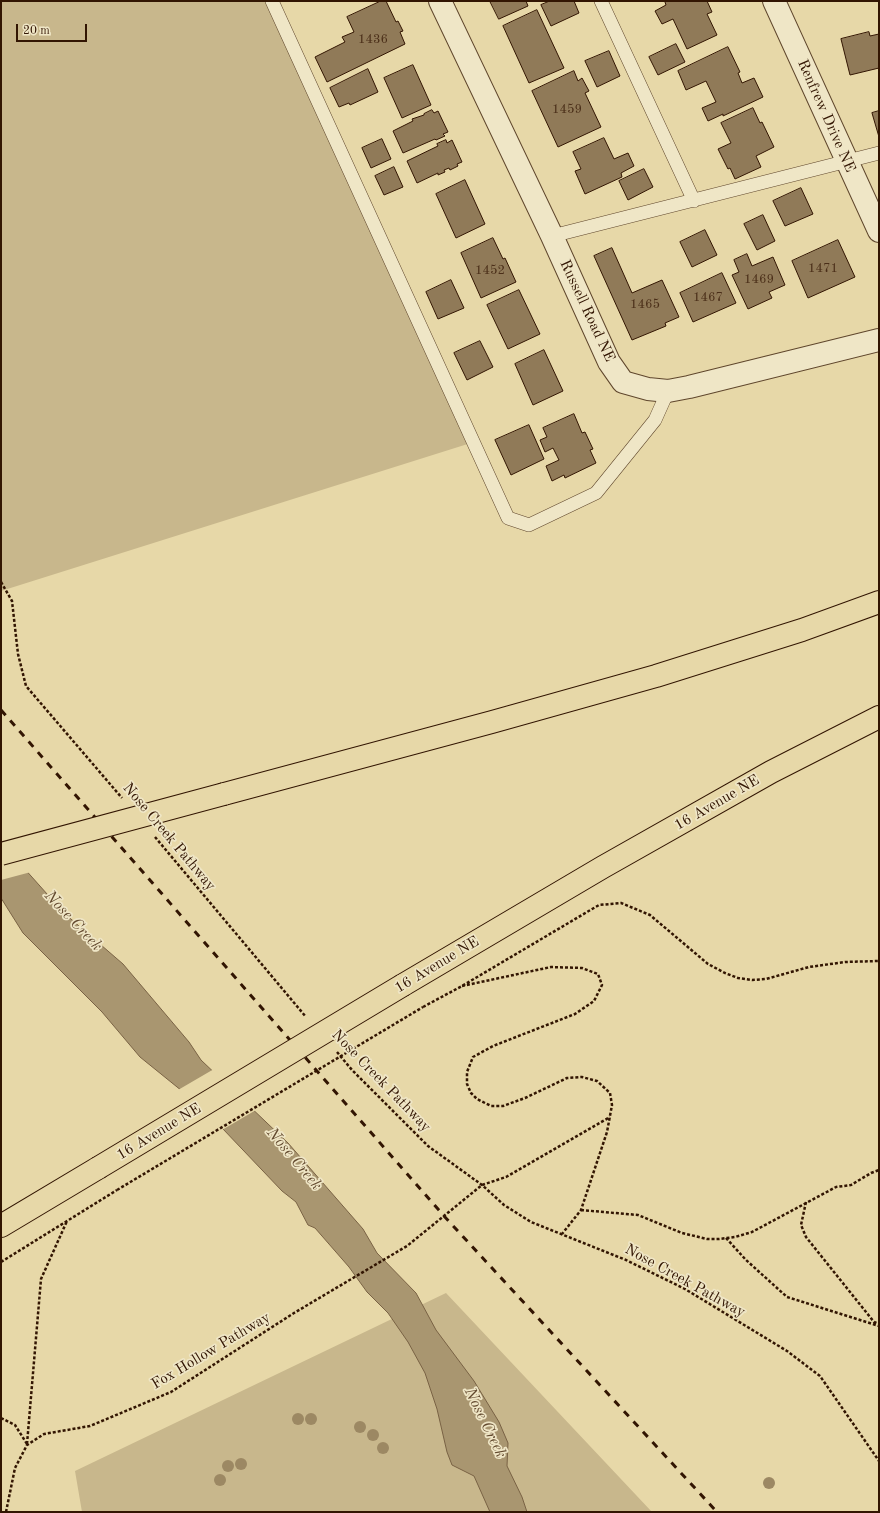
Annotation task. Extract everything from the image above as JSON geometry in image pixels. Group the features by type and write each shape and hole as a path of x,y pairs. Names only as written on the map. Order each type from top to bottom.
{"highway":[{"path":"1,854 492,722 656,676 802,630 879,602"},
{"name":"16 Avenue NE","path":"1,1226 609,864 764,776 879,717"}],"street":[{"name":"Russell Road NE","path":"440,1 552,236 610,362 623,382 648,390 668,390 689,387 879,340"},
{"name":"Renfrew Drive NE","path":"774,1 879,231"}],"lane":[{"path":"272,1 508,518 529,525 596,493 655,420 668,390"},
{"path":"600,1 694,201"},
{"path":"552,236 879,153"}],"path":[{"name":"Nose Creek Pathway","path":"1,582 12,601 18,654 26,686 122,798"},
{"name":"Nose Creek Pathway","path":"153,835 311,1022"},
{"path":"1,1262 117,1190 423,1007 462,986 599,905 621,902 650,915 708,964 738,978 752,980 766,979 809,967 845,962 879,960"},
{"path":"462,986 551,967 582,968 598,974 602,985 594,1001 575,1014 493,1046 474,1057 467,1072 466,1084 471,1093 477,1099 491,1106 503,1106 525,1098 567,1078 582,1077 597,1081 610,1093 612,1105 607,1132 581,1210 562,1234"},
{"name":"Nose Creek Pathway","path":"332,1046 352,1070 428,1146 482,1185 504,1205 531,1222 626,1260 684,1289 787,1351 820,1376 879,1461"},
{"path":"482,1185 506,1177 610,1117"},
{"path":"581,1210 638,1215 682,1233 707,1239 735,1237 752,1232 836,1187 852,1185 871,1173 879,1170"},
{"name":"Fox Hollow Pathway","path":"6,1512 14,1468 27,1445 44,1434 90,1426 171,1392 294,1313 407,1246 482,1185"},
{"path":"806,1202 801,1225 806,1237 874,1322 879,1325"},
{"path":"27,1445 41,1279 67,1221"},
{"path":"725,1238 746,1260 787,1297 879,1325"},
{"path":"1,1418 15,1425 27,1445"}],"shaded area":[{"path":"1,1 272,1 474,442 1,591"},
{"path":"446,1293 652,1512 82,1512 75,1471"}],"water":[{"name":"Nose Creek","path":"1,836 23,867 64,913 123,964 189,1042 201,1060 288,1143 363,1229 377,1253 416,1293 436,1330 474,1381 499,1422 508,1443 507,1466 522,1497 527,1512 490,1512 474,1476 452,1465 447,1452 437,1409 425,1373 408,1342 388,1313 367,1292 349,1267 315,1228 308,1225 296,1202 282,1191 203,1108 140,1057 102,1012 23,933 1,898"}],"pier":[{"path":"1,834 3,835 31,872 1,880"},
{"path":"214,1069 256,1110 222,1130 202,1109 178,1090"}],"building":[{"path":"381,1 386,1 396,22 398,21 403,31 400,32 405,44 327,82 315,57 345,42 342,37 354,32 347,17"},
{"path":"490,1 526,1 528,6 499,19"},
{"path":"550,1 574,1 579,13 551,26 541,5"},
{"path":"707,1 712,12 707,14 717,35 687,49 673,19 662,24 655,11 666,5 665,2"},
{"path":"537,10 564,68 529,83 503,26"},
{"path":"869,32 870,36 879,34 879,68 850,75 841,39"},
{"path":"676,44 685,62 658,75 649,57"},
{"path":"728,47 740,72 738,73 742,83 754,78 763,97 723,116 723,114 708,121 702,108 716,102 706,81 686,90 678,71"},
{"path":"609,51 620,76 597,87 585,61"},
{"path":"413,65 431,105 402,118 384,78"},
{"path":"368,69 378,92 350,105 349,103 339,107 330,88"},
{"path":"574,71 578,81 582,78 589,91 585,93 601,127 558,147 532,91"},
{"path":"753,108 760,123 762,122 774,147 756,156 761,167 735,179 718,149 731,143 721,123"},
{"path":"432,110 434,113 438,111 448,132 443,134 445,136 403,153 393,131 413,121 412,119 424,115"},
{"path":"879,111 879,137 872,113"},
{"path":"604,138 614,159 628,153 634,166 621,173 622,177 585,194 575,171 581,169 573,152"},
{"path":"382,139 391,159 371,168 362,148"},
{"path":"446,140 447,143 452,140 462,162 450,170 449,168 444,170 445,172 438,175 438,173 417,183 407,161 438,146 437,144"},
{"path":"394,167 403,187 384,195 375,176"},
{"path":"644,169 653,187 628,200 619,181"},
{"path":"465,180 485,224 456,238 436,194"},
{"path":"801,188 813,214 785,226 773,201"},
{"path":"763,215 775,241 757,250 744,224"},
{"path":"705,230 717,255 692,267 680,242"},
{"path":"493,238 503,259 505,258 516,282 481,298 461,253"},
{"path":"838,240 855,277 808,298 792,261"},
{"path":"612,248 632,293 662,280 679,317 665,323 666,326 632,340 594,256"},
{"path":"747,254 752,266 773,257 785,285 769,292 772,298 748,309 732,275 739,272 734,260"},
{"path":"722,273 736,303 693,322 680,293"},
{"path":"451,280 464,308 438,319 426,292"},
{"path":"519,290 540,334 508,349 487,305"},
{"path":"480,341 493,367 467,380 454,353"},
{"path":"544,350 563,391 533,405 515,364"},
{"path":"574,414 582,433 585,432 593,449 590,450 596,463 565,478 564,475 552,481 546,466 559,460 553,448 545,452 540,440 547,437 543,428"},
{"path":"529,425 544,459 511,475 495,440"}],"railway":[{"path":"1,710 444,1216 717,1512"}]}
